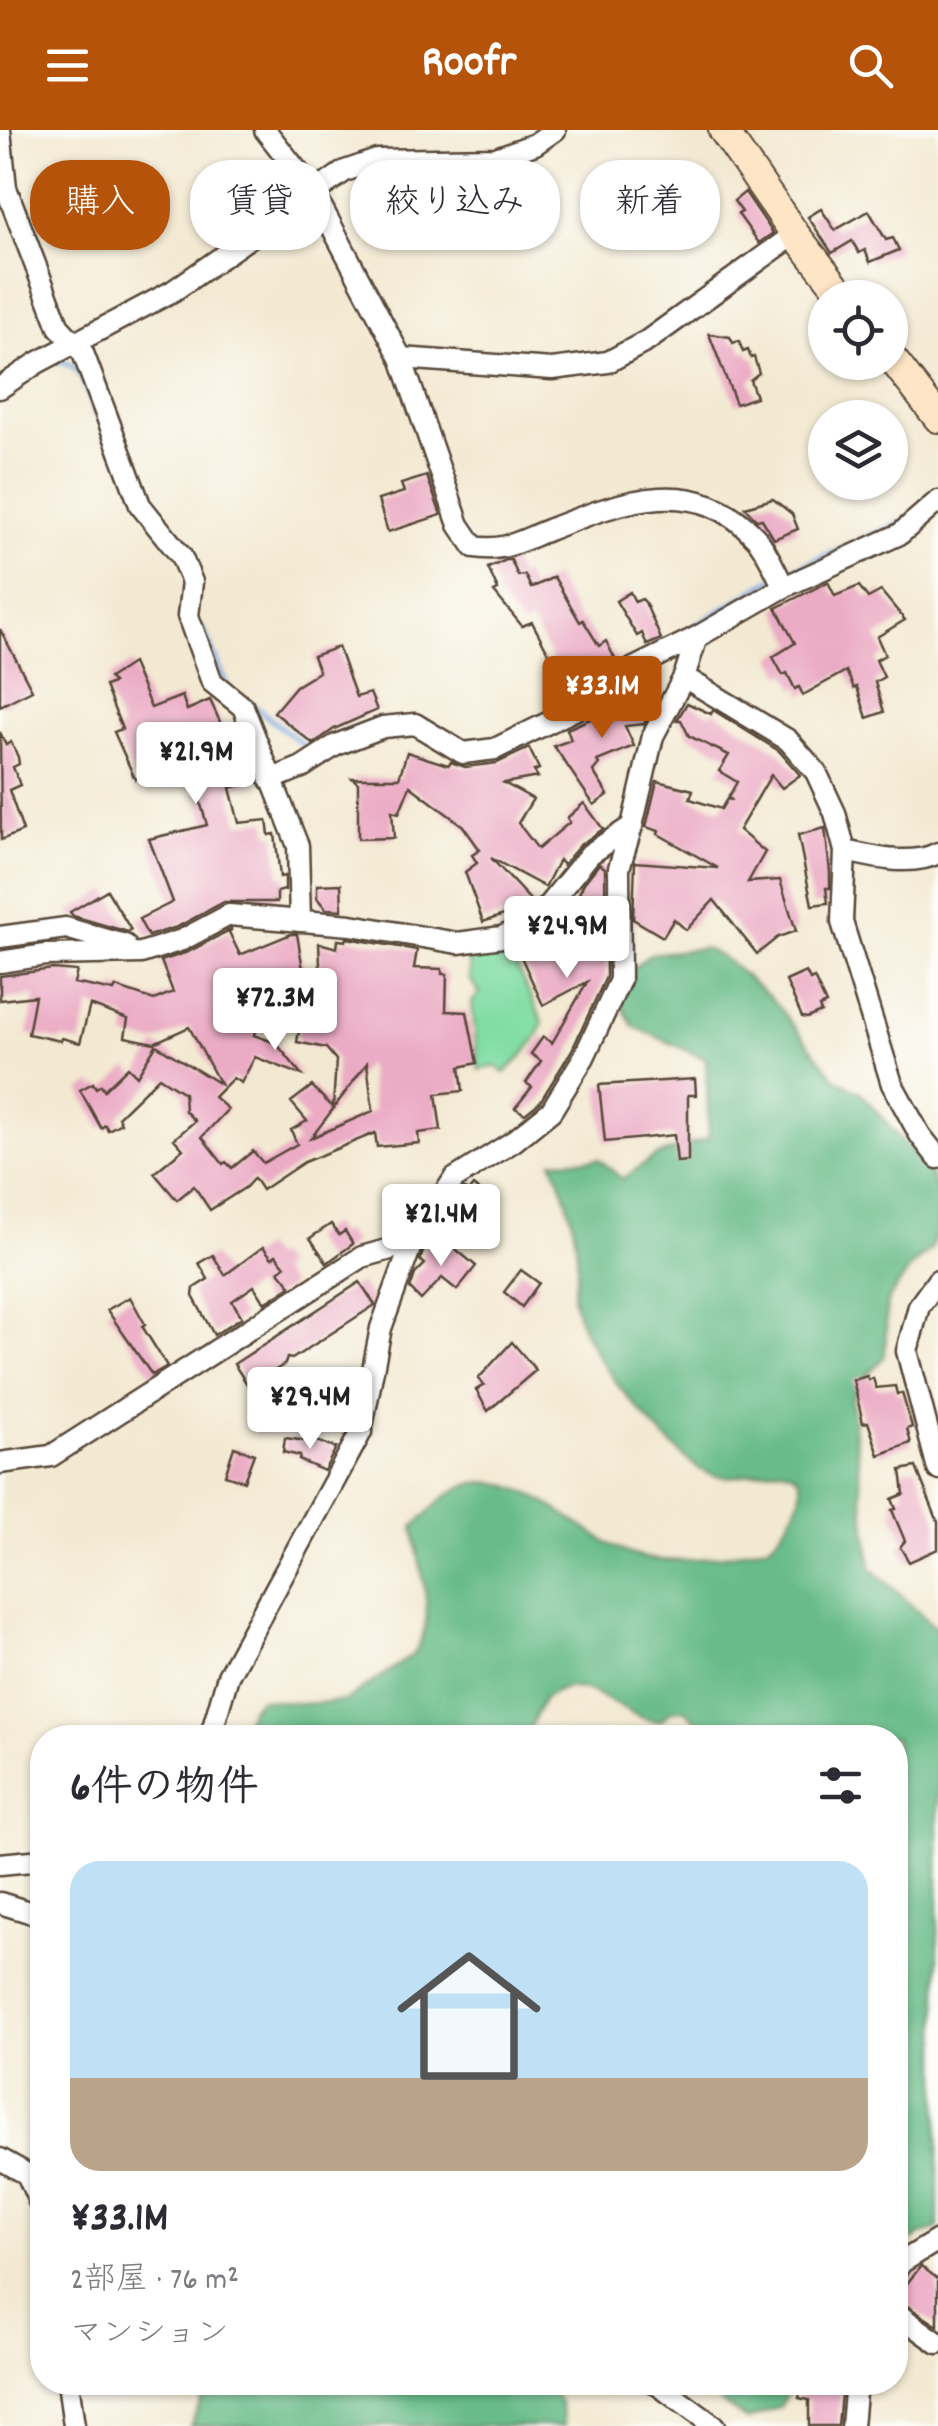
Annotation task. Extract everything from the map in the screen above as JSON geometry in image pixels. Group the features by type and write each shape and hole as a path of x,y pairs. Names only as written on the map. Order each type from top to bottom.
{"street":[{"path":"0,130 6,188 58,328 83,352 140,504 181,556 192,582 188,616 212,682 242,707 298,846 300,921"},
{"path":"265,130 289,160"},
{"path":"330,181 376,160 496,158 535,144 556,130"},
{"path":"723,130 830,280"},
{"path":"330,222 401,358 459,525 474,547 496,550 618,502 690,498 725,510 758,540 784,586"},
{"path":"401,358 552,369 608,362 647,341 795,234"},
{"path":"0,388 72,344 173,292 232,250"},
{"path":"908,379 938,418"},
{"path":"270,780 302,767 336,745 383,727 415,724 463,753 496,749 576,710 634,668 696,638 784,586 900,534 938,501"},
{"path":"214,1725 228,1676 360,1432 380,1328 412,1243 454,1180 551,1111 584,1058 620,980 620,868 653,736 684,677 696,638"},
{"path":"684,677 788,740 816,772 836,813 845,850 842,922 892,1084 920,1135 938,1158"},
{"path":"0,962 46,955 141,953 182,940 230,916 351,924 458,943 502,936 537,919 590,854 632,826"},
{"path":"845,850 873,857 928,859 938,854"},
{"path":"0,937 66,928 132,946 141,953"},
{"path":"0,1463 52,1456 362,1257 412,1243"},
{"path":"938,1280 919,1306 907,1350 938,1469"},
{"path":"0,1864 30,1861"},
{"path":"0,1902 30,1912"},
{"path":"0,2158 27,2174 30,2181"},
{"path":"908,2258 937,2241"},
{"path":"908,2322 938,2344"},
{"path":"70,2395 74,2426"},
{"path":"672,2395 714,2426"},
{"path":"852,2426 855,2395"}],"green space":[{"path":"507,948 543,1022 532,1044 504,1073 496,1066 479,1070 472,1002 480,993 470,979 469,959"},
{"path":"705,948 729,962 773,1000 836,1079 860,1092 928,1171 938,1189 938,1228 931,1249 912,1266 887,1301 885,1356 857,1386 851,1400 871,1568 938,1630 938,2228 908,2241 908,1725 702,1725 685,1710 671,1711 660,1721 649,1720 590,1692 566,1688 543,1699 531,1725 244,1725 259,1699 303,1704 345,1701 414,1654 422,1639 427,1608 414,1527 454,1491 476,1483 499,1483 523,1491 613,1546 648,1559 719,1556 769,1545 792,1515 801,1490 800,1480 792,1472 771,1469 716,1476 684,1457 614,1380 589,1341 574,1302 574,1230 552,1161 599,1159 622,1179 656,1156 709,1138 706,1059 633,1026 620,1002 620,980 650,954"},
{"path":"556,2395 564,2426 190,2426 203,2397"},
{"path":"710,2395 786,2395 780,2407 747,2420"}],"building":[{"path":"745,192 773,233 759,243 738,214 742,212 734,201"},
{"path":"821,209 835,230 869,211 886,240 893,238 899,250 870,262 865,250 859,253 852,241 832,253 808,217"},
{"path":"709,334 730,337 733,343 739,341 743,352 748,350 754,357 759,373 750,380 756,397 736,404"},
{"path":"427,476 441,515 388,532 378,500 404,492 401,484"},
{"path":"773,499 792,514 798,529 774,539 762,519 757,520 745,507"},
{"path":"511,560 518,576 525,575 531,588 554,577 580,622 583,620 599,646 606,641 617,663 588,684 573,661 557,669 532,622 522,626 494,592 498,590 488,568"},
{"path":"828,582 835,596 859,586 868,598 881,591 905,620 877,637 885,655 876,660 884,677 875,682 884,712 867,718 857,687 854,688 846,671 803,695 787,673 783,675 773,657 795,643 776,608"},
{"path":"630,592 635,602 645,602 661,639 647,645 642,633 637,636 616,601"},
{"path":"0,629 32,690 0,706"},
{"path":"338,647 356,697 370,693 377,710 334,729 313,744 274,712 296,686 319,672 313,656"},
{"path":"132,663 151,708 182,696 187,710 210,700 248,783 230,788 239,823 267,820 269,835 275,834 280,877 285,876 285,890 277,892 277,902 224,902 177,927 148,936 139,919 173,902 149,839 207,825 192,774 188,776 180,759 135,779 114,732 122,729 105,686 113,683 109,678"},
{"path":"635,684 651,710 644,724 625,726 634,746 597,761 593,771 608,795 594,805 554,746 571,740 567,729 627,703 625,691"},
{"path":"687,703 711,714 713,710 779,751 800,775 782,788 771,775 739,830 765,852 748,882 780,880 796,931 778,937 757,954 714,900 686,930 674,919 663,937 633,919 635,862 718,868 646,827 657,781 693,790 690,799 721,809 727,799 732,800 728,798 737,782 719,771 729,755 689,736 681,720 677,720"},
{"path":"0,732 6,745 11,742 18,757 19,764 13,767 20,785 9,790 23,831 1,840"},
{"path":"529,748 539,769 534,771 538,777 504,783 533,799 518,823 538,849 570,822 567,818 584,803 603,829 580,845 563,865 559,860 545,887 491,858 532,902 483,922 465,872 477,863 472,855 480,850 463,826 410,786 399,813 392,811 394,838 358,839 358,783 352,778 399,778 407,752 465,767 497,763"},
{"path":"825,828 830,872 828,903 812,905 798,835"},
{"path":"599,864 605,868 606,977 572,1050 540,1102 525,1114 515,1108 532,1087 526,1083 541,1061 531,1054 543,1037 552,1043 587,982 543,1005 517,948 542,940 556,928 569,942 588,911 575,902"},
{"path":"341,884 342,910 326,909 317,898 317,885"},
{"path":"107,890 131,930 128,932 70,912"},
{"path":"232,929 229,932 240,955 297,934 306,987 321,986 319,943 337,948 338,940 347,938 417,950 414,968 442,969 442,974 447,974 446,1011 467,1012 477,1063 460,1067 463,1091 436,1094 441,1130 418,1133 419,1143 377,1147 375,1133 304,1162 262,1190 254,1178 210,1210 194,1186 177,1200 154,1173 183,1149 174,1139 195,1121 185,1111 184,1093 159,1077 118,1117 121,1123 108,1130 105,1125 101,1128 80,1090 93,1083 104,1090 128,1067 137,1076 156,1045 220,1084 189,1027 154,1043 125,1037 128,1019 90,1005 80,1043 28,1034 35,996 0,1000 0,976 53,969 77,971 74,983 114,991 116,987 154,1000 173,992 161,961","holes":["247,975 303,1008 297,1042 326,1048 336,1060 333,1108 312,1086 291,1102 307,1121 291,1130 297,1144 263,1163 253,1151 232,1168 226,1162 223,1164 202,1137 228,1109 214,1097 233,1078 241,1083 255,1057 302,1075 276,1043 254,1035 267,1013","367,1063 373,1111 311,1138 333,1109"]},
{"path":"806,972 810,980 814,978 826,1004 819,1007 821,1012 807,1018 802,1017 786,981"},
{"path":"695,1079 696,1095 688,1095 688,1161 677,1162 674,1135 605,1142 599,1085"},
{"path":"473,1186 493,1203 478,1221 459,1205 464,1189 469,1191"},
{"path":"331,1224 339,1235 345,1231 353,1244 327,1263 310,1238"},
{"path":"446,1241 476,1266 457,1290 442,1278 421,1300 410,1289 415,1274 425,1264 420,1260 424,1249 430,1242 439,1250"},
{"path":"263,1247 285,1266 279,1271 291,1286 265,1303 254,1286 232,1301 242,1317 214,1335 193,1296 194,1288 208,1279 199,1263 213,1255 225,1275"},
{"path":"521,1270 539,1283 522,1307 504,1292"},
{"path":"360,1282 375,1305 292,1359 287,1358 285,1364 249,1387 234,1364"},
{"path":"130,1297 145,1324 142,1326 167,1366 152,1375 107,1310"},
{"path":"512,1342 536,1370 488,1411 476,1390 484,1385 478,1379"},
{"path":"867,1376 869,1380 873,1378 876,1388 895,1386 897,1394 902,1393 912,1427 907,1429 911,1443 879,1455 868,1422 863,1423 853,1380"},
{"path":"285,1438 308,1438 336,1448 324,1471 299,1460 300,1456 283,1452"},
{"path":"234,1447 254,1454 244,1481 225,1475"},
{"path":"916,1467 938,1522 938,1549 909,1562 900,1547 905,1541 892,1510 896,1509 892,1499 904,1494 901,1470"},
{"path":"921,2266 938,2279 938,2326 908,2306 908,2282"},
{"path":"841,2395 838,2426 809,2426 809,2400 799,2398"}],"waterway":[{"path":"56,361 78,373 96,415"},
{"path":"783,574 901,522"},
{"path":"684,633 773,579"},
{"path":"203,629 226,684"},
{"path":"250,703 312,752"}]}
